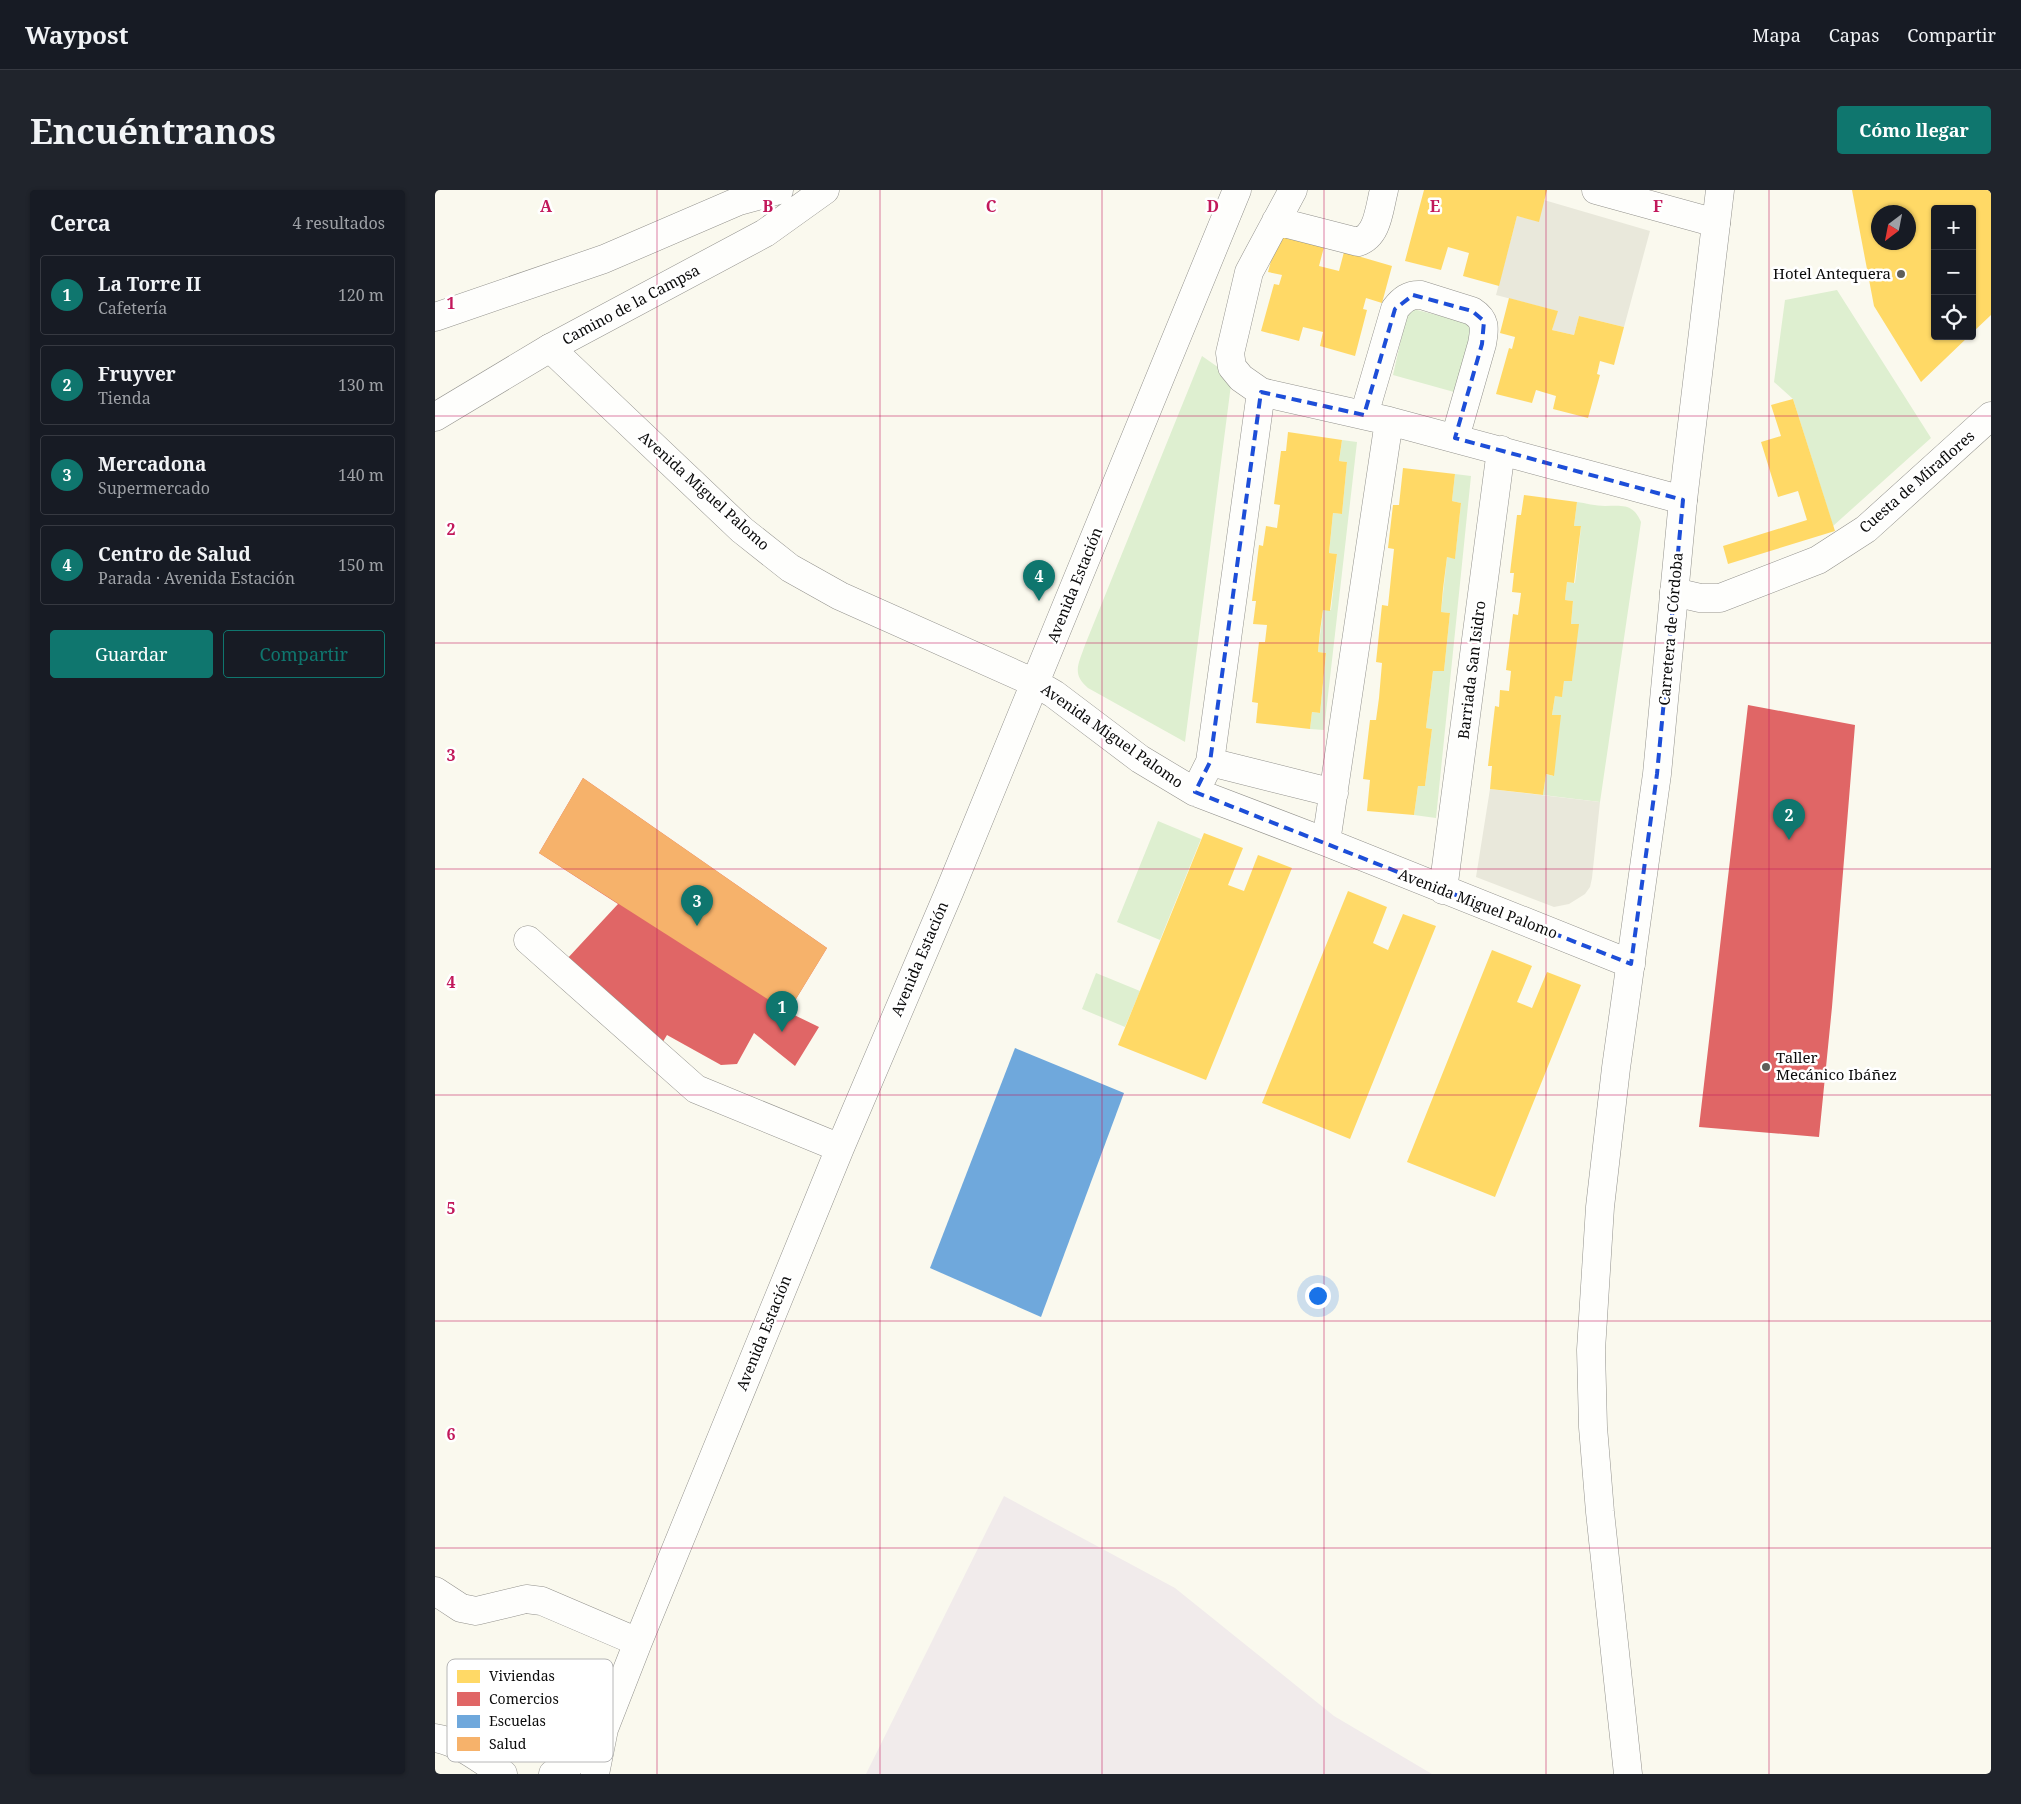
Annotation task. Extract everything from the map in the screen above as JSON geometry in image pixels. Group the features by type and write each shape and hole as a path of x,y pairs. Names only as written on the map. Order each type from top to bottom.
{"street":[{"path":"435,317 605,259 739,200 779,190"},
{"name":"Camino de la Campsa","path":"435,416 550,348 765,233 825,190"},
{"name":"Avenida Estación","path":"613,1706 840,1148 950,890 1237,190"},
{"path":"1293,190 1249,272 1230,353 1232,367 1241,378 1261,392 1377,418 1683,500"},
{"path":"1276,221 1358,242 1365,240 1374,228 1384,190"},
{"path":"1596,190 1716,223"},
{"name":"Carretera de Córdoba","path":"1628,1774 1599,1512 1591,1388 1591,1350 1600,1207 1616,1068 1657,774 1683,500 1720,190"},
{"path":"1326,842 1377,418 1395,309 1413,294 1472,311 1484,321 1485,329 1482,344 1455,438"},
{"name":"Avenida Miguel Palomo","path":"550,348 742,530 791,568 840,596 1035,683 1054,694 1140,759 1195,792 1326,842 1631,964"},
{"path":"1195,792 1210,762 1261,392"},
{"name":"Cuesta de Miraflores","path":"1674,592 1700,598 1719,598 1818,560 1866,529 1991,416"},
{"name":"Barriada San Isidro","path":"1443,890 1501,450"},
{"path":"1210,762 1333,793"},
{"path":"528,940 695,1089 840,1148"},
{"path":"435,1591 461,1608 477,1611 526,1599 542,1601 638,1642"},
{"path":"484,1762 503,1774"},
{"path":"553,1774 572,1762"}],"highlighted area":[{"path":"1413,295 1472,311 1484,321 1482,344 1455,438 1683,500 1657,774 1631,964 1195,792 1210,762 1261,392 1364,415 1395,309"}],"shaded area":[{"path":"1544,200 1650,231 1624,327 1579,316 1574,335 1552,330 1557,311 1496,295 1517,216 1538,221"},
{"path":"1490,789 1600,802 1592,878 1590,887 1585,894 1569,904 1554,907 1476,877"},
{"path":"1004,1496 1175,1588 1334,1716 1432,1774 866,1774"}],"green space":[{"path":"1837,290 1931,438 1833,526 1793,399 1774,382 1785,300"},
{"path":"1413,309 1472,324 1474,331 1454,392 1393,375 1407,313"},
{"path":"1202,356 1232,377 1185,742 1088,688 1080,678 1078,668 1085,645"},
{"path":"1342,440 1357,442 1324,730 1310,729 1312,712 1320,713 1326,653 1318,652 1323,610 1331,610 1337,554 1329,553 1333,513 1342,514 1347,462 1339,461"},
{"path":"1455,474 1471,476 1436,818 1414,815 1418,786 1425,786 1432,729 1426,728 1433,671 1444,671 1450,613 1441,612 1447,557 1455,558 1461,503 1452,501"},
{"path":"1577,502 1598,506 1626,507 1634,511 1641,522 1600,802 1543,795 1546,774 1553,776 1560,715 1552,715 1555,696 1562,696 1564,681 1572,681 1578,624 1571,624 1573,601 1565,600 1567,582 1575,583 1581,527 1574,526"},
{"path":"1158,821 1201,839 1160,940 1117,922"},
{"path":"1096,973 1140,991 1125,1027 1082,1009"}],"building: Viviendas":[{"path":"1424,190 1547,190 1539,222 1517,216 1499,286 1463,276 1469,253 1448,247 1441,270 1405,261"},
{"name":"Hotel Antequera","path":"1852,190 1991,190 1991,315 1976,329 1976,205 1931,205 1931,340 1965,340 1921,382 1874,306"},
{"path":"1278,235 1324,247 1319,266 1339,271 1344,252 1392,266 1382,303 1366,298 1363,309 1367,310 1355,356 1320,346 1323,332 1303,327 1299,341 1261,331 1274,284 1279,285 1282,275 1268,272"},
{"path":"1509,298 1558,311 1552,330 1574,335 1579,316 1624,327 1614,365 1600,361 1597,374 1600,375 1588,418 1553,409 1556,396 1536,390 1532,403 1496,394 1509,348 1512,349 1515,337 1500,333"},
{"path":"1793,399 1835,531 1728,564 1723,546 1807,520 1798,491 1778,497 1761,442 1781,436 1771,405"},
{"path":"1288,432 1342,440 1339,461 1347,462 1342,514 1333,513 1329,553 1337,554 1330,611 1323,610 1320,631 1318,652 1326,653 1320,713 1312,712 1310,729 1256,723 1258,703 1252,702 1259,642 1265,642 1267,625 1253,624 1256,601 1252,601 1259,545 1263,546 1266,526 1277,528 1280,505 1274,504 1281,451 1286,451"},
{"path":"1403,468 1455,474 1452,501 1461,503 1455,559 1447,557 1443,589 1441,612 1450,613 1444,671 1433,671 1426,728 1432,729 1425,786 1418,786 1414,815 1367,811 1370,780 1363,779 1370,720 1376,720 1379,698 1382,663 1376,662 1382,605 1388,606 1394,549 1388,548 1393,505 1399,505"},
{"path":"1524,495 1577,502 1574,526 1581,526 1574,583 1567,582 1565,600 1573,601 1571,624 1579,624 1572,681 1564,681 1562,697 1555,696 1552,715 1561,715 1554,776 1546,774 1543,795 1490,789 1492,766 1488,766 1495,706 1499,707 1500,690 1509,691 1511,671 1506,670 1513,614 1518,615 1521,593 1512,592 1514,573 1510,573 1517,515 1521,515"},
{"path":"1204,833 1243,848 1228,885 1244,891 1258,855 1292,868 1206,1080 1118,1045"},
{"path":"1348,891 1387,907 1373,943 1388,950 1403,914 1436,926 1350,1139 1262,1103"},
{"path":"1492,950 1532,966 1517,1002 1532,1008 1547,972 1581,985 1495,1197 1407,1162"}],"building: Comercios":[{"path":"1748,705 1855,725 1832,1007 1819,1137 1699,1127"},
{"path":"583,778 827,948 788,1012 819,1027 795,1066 754,1033 737,1064 721,1065 667,1035 661,1045 566,960 618,904 539,853"}],"building: Escuelas":[{"path":"1015,1048 1124,1093 1041,1317 930,1268"}],"building: Salud":[{"path":"583,778 827,948 788,1012 539,853"}],"place":[{"name":"Hotel Antequera","path":"1901,274"},
{"name":"Centro de Salud","path":"1039,601"},
{"name":"Fruyver","path":"1789,840"},
{"name":"Mercadona","path":"697,926"},
{"name":"La Torre II","path":"782,1032"},
{"name":"Taller Mecánico Ibáñez","path":"1766,1067"}]}
